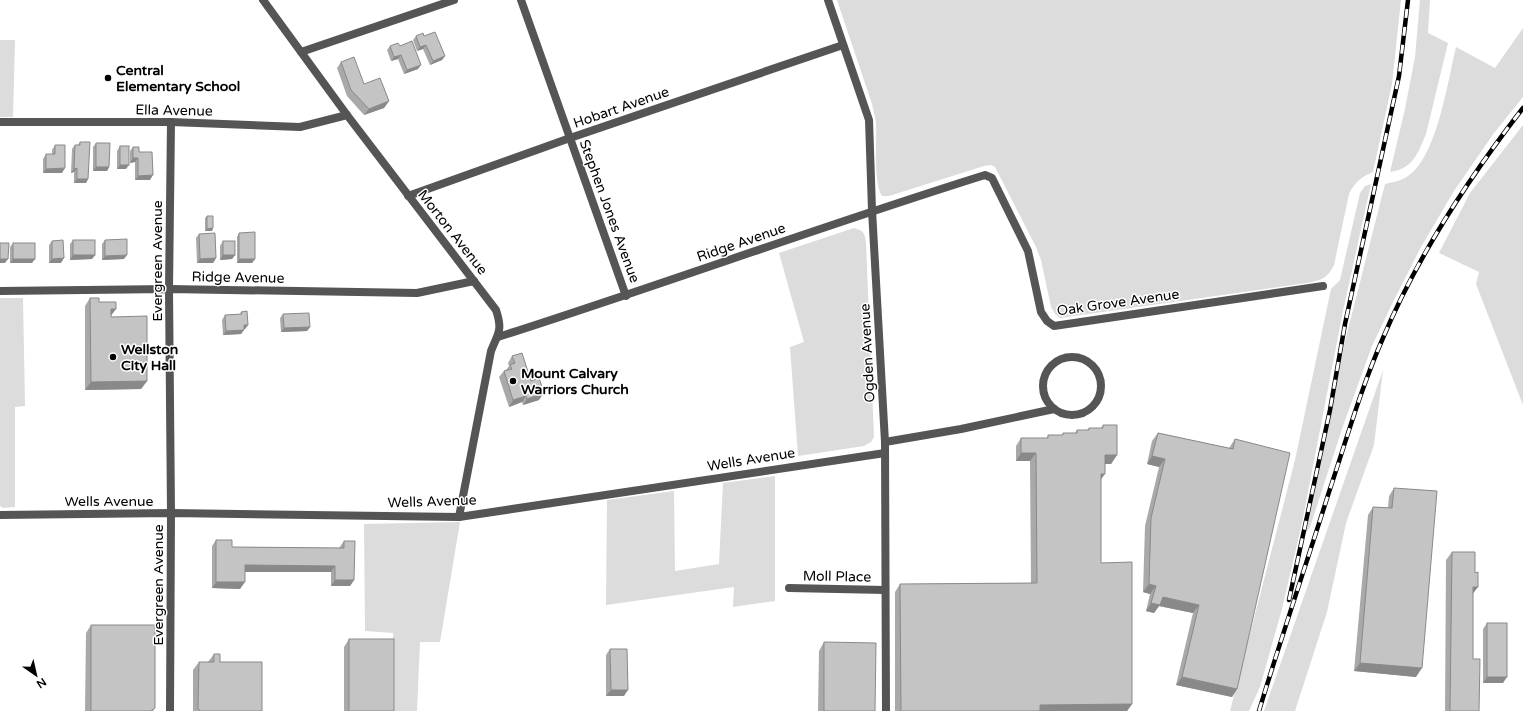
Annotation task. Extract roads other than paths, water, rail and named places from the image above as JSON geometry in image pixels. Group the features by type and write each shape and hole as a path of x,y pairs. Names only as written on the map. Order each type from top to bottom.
{"street":[{"name":"Morton Avenue","path":"263,0 347,115 496,310 499,319 498,337 491,352 459,516"},
{"path":"301,52 454,0"},
{"name":"Stephen Jones Avenue","path":"521,0 626,296"},
{"name":"Ogden Avenue","path":"828,0 869,120 872,210 885,442 886,711"},
{"name":"Hobart Avenue","path":"408,196 570,138 843,45"},
{"name":"Ella Avenue","path":"0,122 171,122 300,127 347,115"},
{"name":"Evergreen Avenue","path":"170,711 171,514 169,289 171,122"},
{"name":"Ridge Avenue","path":"498,337 626,296 872,210 985,175 992,178"},
{"name":"Oak Grove Avenue","path":"992,178 1028,252 1041,312 1047,321 1054,326 1323,286"},
{"name":"Ridge Avenue","path":"0,291 169,289 417,293 474,281"},
{"path":"885,442 961,429 1054,409 1062,414 1072,416 1082,414 1091,409 1101,392 1101,382 1098,372 1084,359 1074,357 1065,358 1056,361 1049,368 1045,376 1043,389 1047,403 1054,409"},
{"name":"Wells Avenue","path":"0,515 171,514 459,516 885,453"},
{"name":"Moll Place","path":"789,588 885,590"}],"railway":[{"path":"1289,600 1330,410 1345,324 1399,76 1408,0"},
{"path":"1259,711 1354,415 1383,338 1428,247 1483,162 1523,108"}],"place":[{"name":"Central Elementary School","path":"108,78"},
{"name":"Wellston City Hall","path":"113,357"},
{"name":"Mount Calvary Warriors Church","path":"513,381"}]}
